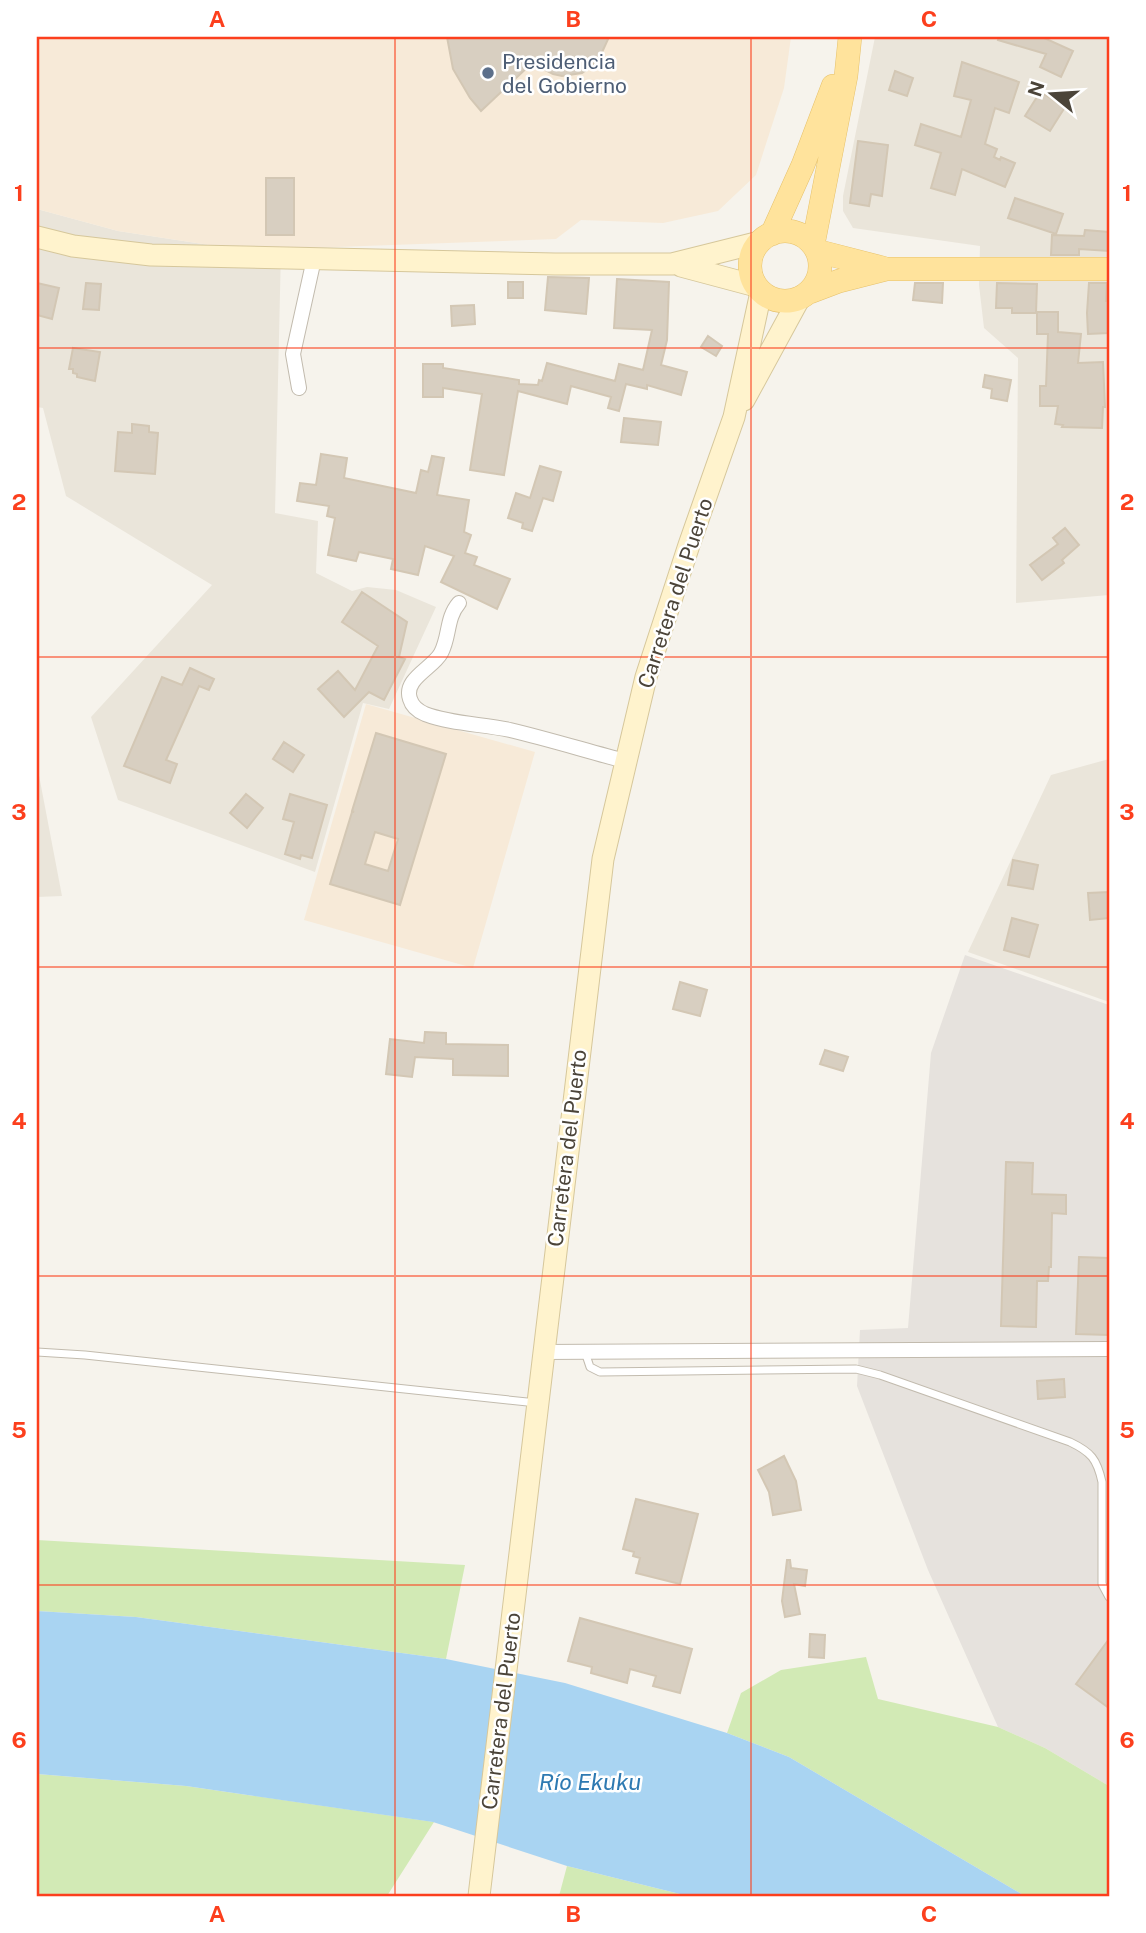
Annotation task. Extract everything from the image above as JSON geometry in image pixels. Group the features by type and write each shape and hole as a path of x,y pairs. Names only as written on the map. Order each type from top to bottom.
{"main road":[{"path":"759,289 751,275 753,252 766,238 803,165 850,38"},
{"path":"804,295 820,272 815,248 846,76 850,38"},
{"path":"672,264 790,232 799,234 815,248 886,269"},
{"path":"37,237 118,253 314,259 672,264 715,273 759,289 779,301 886,269 1109,269"},
{"name":"Carretera del Puerto","path":"480,1886 601,873 646,677 734,417 759,289"},
{"name":"Carretera del Puerto","path":"734,417 804,295"}],"street":[{"path":"299,388 293,354 314,259"},
{"path":"459,603 451,613 442,650 435,662 409,689 409,699 414,708 425,714 510,730 625,761"},
{"path":"543,1352 1109,1349"}],"lane":[{"path":"37,1352 99,1356 537,1403"},
{"path":"585,1352 590,1367 600,1372 856,1369 1070,1442 1089,1451 1105,1482 1102,1584 1109,1597"}],"shaded area":[{"path":"39,37 791,37 784,88 756,175 718,211 663,223 581,220 556,239 281,249 216,246 118,231 37,209"},
{"path":"875,37 1109,37 1109,595 1016,603 1018,358 984,328 979,285 980,246 853,228 843,211 843,196"},
{"path":"37,209 118,231 216,246 281,249 275,513 318,521 316,573 352,591 367,587 396,590 436,607 389,709 363,703 315,872 118,800 91,717 212,585 66,496 43,408 37,407"},
{"path":"366,704 535,752 473,968 304,920"},
{"path":"1109,759 1109,1002 968,952 1051,775"},
{"path":"37,765 62,896 37,897"},
{"path":"965,955 1109,1005 1109,1786 1045,1748 998,1727 928,1570 857,1386 860,1330 908,1328 931,1053"}],"green space":[{"path":"37,1540 465,1565 446,1659 136,1617 37,1611"},
{"path":"866,1657 878,1699 998,1727 1045,1748 1109,1786 1109,1896 1025,1896 789,1757 727,1733 741,1693 781,1670"},
{"path":"37,1774 186,1786 434,1822 387,1896 37,1896"},
{"path":"567,1866 684,1895 688,1896 559,1896"}],"water":[{"name":"Río Ekuku","path":"37,1611 136,1617 446,1659 565,1683 727,1733 789,1757 1025,1896 688,1896 567,1866 433,1822 186,1786 37,1774"}],"building":[{"name":"Presidencia del Gobierno","path":"447,37 609,37 598,61 582,73 562,76 532,63 481,111 453,69"},
{"path":"999,37 1042,37 1073,51 1061,77 1040,67 1046,54 998,40"},
{"path":"962,62 1019,82 1009,113 995,108 985,144 997,149 994,157 1015,163 1005,187 962,169 955,195 931,188 941,153 915,145 921,124 961,137 971,100 954,96"},
{"path":"895,71 913,78 907,96 889,90"},
{"path":"1040,92 1065,107 1050,131 1025,116"},
{"path":"858,141 888,145 882,196 871,194 869,206 850,203"},
{"path":"266,178 294,178 294,235 266,235"},
{"path":"1015,198 1063,214 1056,234 1008,218"},
{"path":"1085,230 1109,232 1109,251 1079,249 1079,255 1051,255 1052,235 1084,236"},
{"path":"548,277 589,278 586,314 545,310"},
{"path":"617,279 669,282 667,340 661,365 687,372 681,395 647,385 647,389 626,384 619,411 608,408 611,397 571,386 567,404 518,391 504,475 470,470 482,394 443,388 443,397 423,397 423,364 443,364 443,368 519,380 519,384 538,385 539,380 542,381 547,363 615,381 619,364 643,370 652,330 614,328"},
{"path":"508,282 523,282 523,298 508,298"},
{"path":"37,283 59,288 52,319 37,315"},
{"path":"86,283 101,284 99,310 83,309"},
{"path":"915,283 943,283 942,303 913,300"},
{"path":"997,283 1037,284 1036,313 1012,313 1012,308 996,308"},
{"path":"1089,283 1107,283 1109,333 1088,334"},
{"path":"474,305 475,324 452,326 451,306"},
{"path":"1037,312 1058,312 1058,332 1081,334 1078,363 1103,362 1105,407 1102,428 1062,427 1063,425 1055,424 1058,406 1040,406 1040,386 1046,386 1048,334 1037,334"},
{"path":"708,336 722,346 716,356 701,347"},
{"path":"73,348 100,352 95,381 77,377 73,369 69,369"},
{"path":"985,375 1011,380 1007,401 991,398 992,389 983,387"},
{"path":"624,418 661,422 658,445 621,442"},
{"path":"132,424 149,426 149,432 158,433 155,474 115,471 118,432 132,433"},
{"path":"321,454 347,458 344,478 416,493 421,470 428,472 432,456 444,458 437,495 469,500 464,532 471,535 465,553 477,557 474,565 510,579 497,609 441,582 454,556 425,546 418,575 391,569 393,559 359,552 356,561 328,555 335,518 327,516 329,506 297,501 300,483 316,485"},
{"path":"540,466 561,472 553,501 543,498 532,531 522,528 523,523 508,518 516,493 530,498"},
{"path":"1065,528 1079,545 1062,560 1064,563 1042,580 1030,565 1058,544 1053,538"},
{"path":"362,592 407,622 399,657 405,659 384,700 369,692 344,717 318,689 338,671 355,690 378,646 342,622"},
{"path":"190,668 214,679 209,690 199,686 166,760 177,764 170,783 124,766 162,677 182,685"},
{"path":"376,733 446,754 400,905 330,884 354,812 352,811","holes":["375,832 398,839 388,871 365,864"]},
{"path":"284,742 304,755 293,772 273,759"},
{"path":"246,794 263,808 247,828 230,813"},
{"path":"290,794 327,805 312,858 301,855 300,859 285,854 294,822 283,819"},
{"path":"1013,860 1038,865 1033,889 1008,885"},
{"path":"1109,892 1109,918 1090,920 1088,893"},
{"path":"1012,918 1038,925 1029,957 1004,950"},
{"path":"680,982 707,990 700,1016 673,1009"},
{"path":"425,1032 446,1033 446,1044 508,1045 508,1076 453,1075 453,1059 415,1057 412,1077 386,1074 390,1039 424,1043"},
{"path":"825,1050 848,1057 843,1071 820,1064"},
{"path":"1006,1162 1033,1163 1032,1194 1066,1195 1066,1214 1052,1213 1051,1267 1048,1281 1037,1281 1036,1327 1001,1326"},
{"path":"1079,1257 1109,1258 1109,1335 1076,1334"},
{"path":"1064,1379 1065,1397 1038,1399 1037,1381"},
{"path":"784,1456 796,1481 801,1510 773,1515 769,1492 758,1470"},
{"path":"636,1499 698,1514 680,1584 636,1573 640,1558 633,1556 634,1552 623,1549"},
{"path":"787,1560 790,1560 791,1568 807,1570 805,1586 794,1584 800,1614 785,1617 782,1601"},
{"path":"580,1618 692,1649 680,1693 653,1686 656,1676 630,1669 627,1683 591,1673 592,1667 568,1661"},
{"path":"810,1634 825,1635 824,1658 809,1657"},
{"path":"1109,1639 1109,1708 1076,1684"}],"place":[{"name":"Presidencia del Gobierno","path":"488,73"}]}
